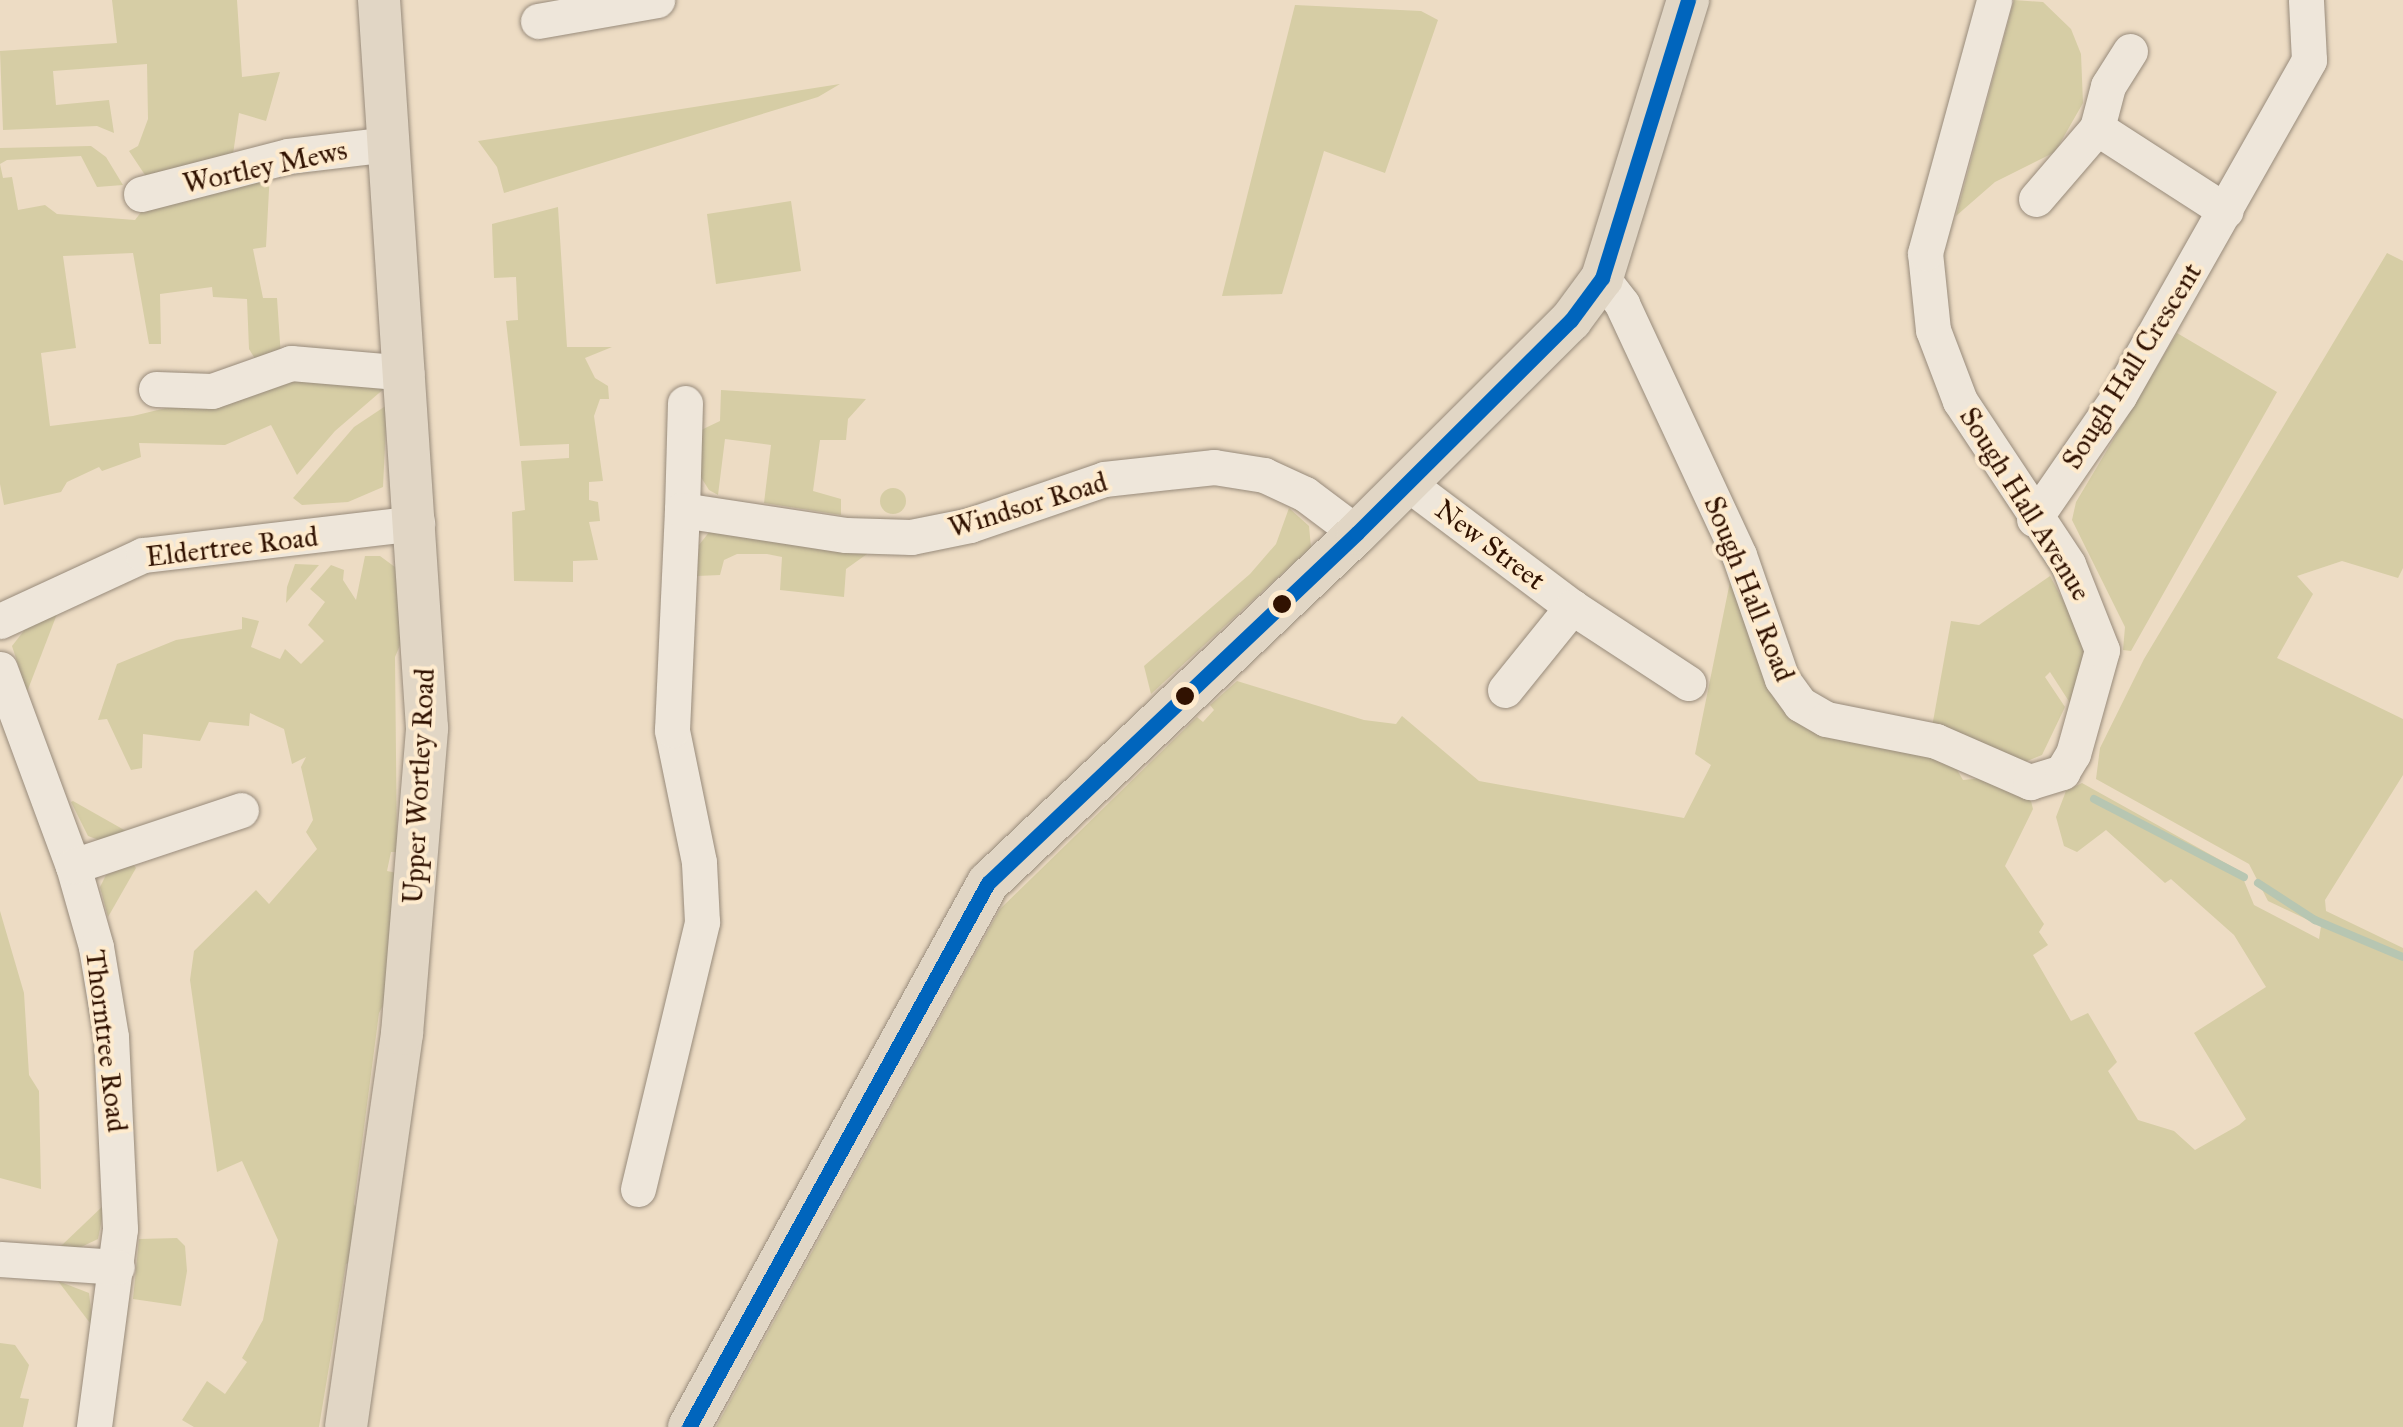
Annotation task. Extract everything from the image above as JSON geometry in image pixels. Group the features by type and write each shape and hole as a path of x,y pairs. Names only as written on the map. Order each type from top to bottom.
{"main road":[{"path":"688,1427 988,883 1357,533 1571,320 1602,278 1688,0"},
{"name":"Upper Wortley Road","path":"346,1427 402,1034 427,704 390,144 375,7"}],"street":[{"path":"538,21 657,0"},
{"name":"Sough Hall Avenue","path":"1994,0 1925,254 1933,330 1960,401 2082,591 2102,650 2074,754 2062,772"},
{"name":"Sough Hall Crescent","path":"2034,518 2119,396 2309,60 2306,0"},
{"path":"2036,199 2097,128 2108,86 2130,52"},
{"path":"2097,128 2226,211"},
{"name":"Wortley Mews","path":"140,194 288,156 390,144"},
{"name":"Sough Hall Road","path":"1602,278 1622,304 1739,554 1782,679 1800,704 1826,719 1936,741 2030,782 2062,772"},
{"path":"156,390 212,391 291,363 406,374"},
{"path":"638,1189 702,922 699,862 672,730 685,403"},
{"name":"Windsor Road","path":"682,510 846,535 910,536 970,524 1104,480 1214,467 1264,475 1305,494 1357,533"},
{"name":"New Street","path":"1407,483 1572,608 1688,683"},
{"name":"Eldertree Road","path":"0,621 144,554 417,524"},
{"name":"New Street","path":"1505,690 1572,608"},
{"name":"Thorntree Road","path":"0,669 73,866 96,947 111,1037 122,1184 117,1268 94,1427"},
{"path":"73,866 242,810"},
{"path":"0,1259 117,1268"}],"shaded area":[{"path":"112,0 237,0 242,77 280,72 266,121 239,113 232,161 151,184 129,151 138,146 148,119 147,64 53,71 56,105 109,100 114,133 97,126 3,130 0,51 117,43"},
{"path":"2014,0 2043,2 2071,29 2081,54 2083,103 2055,152 1995,182 1956,216"},
{"path":"1295,5 1421,11 1438,20 1385,173 1324,151 1282,294 1222,296"},
{"path":"840,84 818,97 504,193 497,167 478,141"},
{"path":"91,146 106,157 123,185 97,187 81,156 7,160 0,164 0,148"},
{"path":"0,164 3,178 12,177 18,210 45,205 57,214 135,220 148,203 270,171 266,247 253,249 263,298 277,298 281,357 259,365 249,349 247,299 213,297 212,287 160,294 161,344 149,344 133,253 63,256 76,348 41,353 50,426 133,416 290,378 386,387 335,431 297,475 271,425 225,445 139,443 141,457 102,471 99,467 67,482 61,492 4,505 0,484"},
{"path":"791,201 801,271 716,284 707,214"},
{"path":"558,207 567,347 612,347 585,358 595,378 608,386 609,399 600,399 594,416 603,481 589,482 589,500 598,502 600,521 589,522 598,560 573,561 573,582 514,581 512,512 525,510 521,461 569,458 569,444 520,446 506,321 518,320 516,277 494,278 492,224"},
{"path":"2387,253 2403,261 2403,568 2398,578 2342,561 2297,576 2313,594 2277,658 2403,719 2403,775 2325,900 2326,911 2403,948 2403,1427 716,1427 1000,909 1197,717 1203,722 1214,710 1210,705 1237,681 1364,720 1396,724 1402,716 1479,781 1684,818 1711,765 1695,754 1733,567 1778,685 1953,763 1963,780 1983,778 2030,797 2033,809 2005,866 2044,924 2039,932 2048,945 2033,955 2071,1021 2088,1013 2117,1062 2108,1071 2138,1120 2174,1131 2195,1150 2239,1125 2246,1119 2194,1033 2266,987 2234,935 2171,879 2165,883 2106,830 2077,852 2064,846 2056,817 2066,791 2082,783 2240,871 2254,905 2319,939 2321,926 2268,901 2249,864 2096,779 2100,748 2144,659"},
{"path":"2177,333 2277,392 2131,651 2123,650 2125,627 2072,520 2076,502"},
{"path":"721,390 866,399 848,419 846,440 820,440 813,491 841,499 841,515 764,503 771,445 725,439 718,495 709,490 699,474 699,431 720,421"},
{"path":"387,405 383,487 348,502 302,505 293,498 354,427"},
{"path":"893,488 902,492 906,501 902,510 893,514 884,510 880,501 884,492"},
{"path":"1289,508 1309,526 1311,547 1151,694 1144,666 1250,574 1276,544"},
{"path":"710,531 867,554 846,569 844,597 780,590 782,557 767,554 737,554 724,560 720,575 697,576 699,545"},
{"path":"365,556 380,556 399,570 404,636 395,657 397,852 391,852 387,871 402,874 390,992 379,1013 354,1204 361,1218 356,1258 346,1264 319,1427 194,1427 182,1420 207,1381 225,1394 247,1362 242,1358 263,1320 278,1240 242,1161 217,1172 190,980 194,951 256,890 269,904 317,849 306,832 313,820 301,767 306,757 292,764 284,729 250,713 249,726 209,722 200,741 143,734 142,768 131,770 107,719 98,720 117,664 176,640 242,629 242,617 259,621 251,647 280,659 285,649 301,664 324,641 308,625 325,602 310,589 331,565 344,570 343,580 356,600"},
{"path":"295,564 319,565 286,603 287,587"},
{"path":"2050,576 2084,639 2083,663 2070,703 2050,672 2045,677 2065,707 2042,755 2015,766 1932,727 1951,621 1979,625"},
{"path":"57,614 27,692 12,646 26,628"},
{"path":"71,802 126,831 107,843 88,836"},
{"path":"133,864 136,868 108,917 100,887 106,875"},
{"path":"0,911 24,993 29,1075 39,1091 41,1189 0,1178"},
{"path":"105,1204 98,1239 79,1248 61,1246"},
{"path":"177,1238 185,1246 187,1271 181,1306 133,1299 139,1239"},
{"path":"58,1281 89,1293 93,1327"},
{"path":"0,1343 15,1345 29,1365 20,1398 29,1399 23,1427 0,1427"}],"waterway":[{"path":"2094,799 2244,877"},
{"path":"2258,883 2315,920 2403,957"}],"transit line":[{"path":"689,1427 988,883 1357,533 1571,320 1602,278 1688,0"}]}
